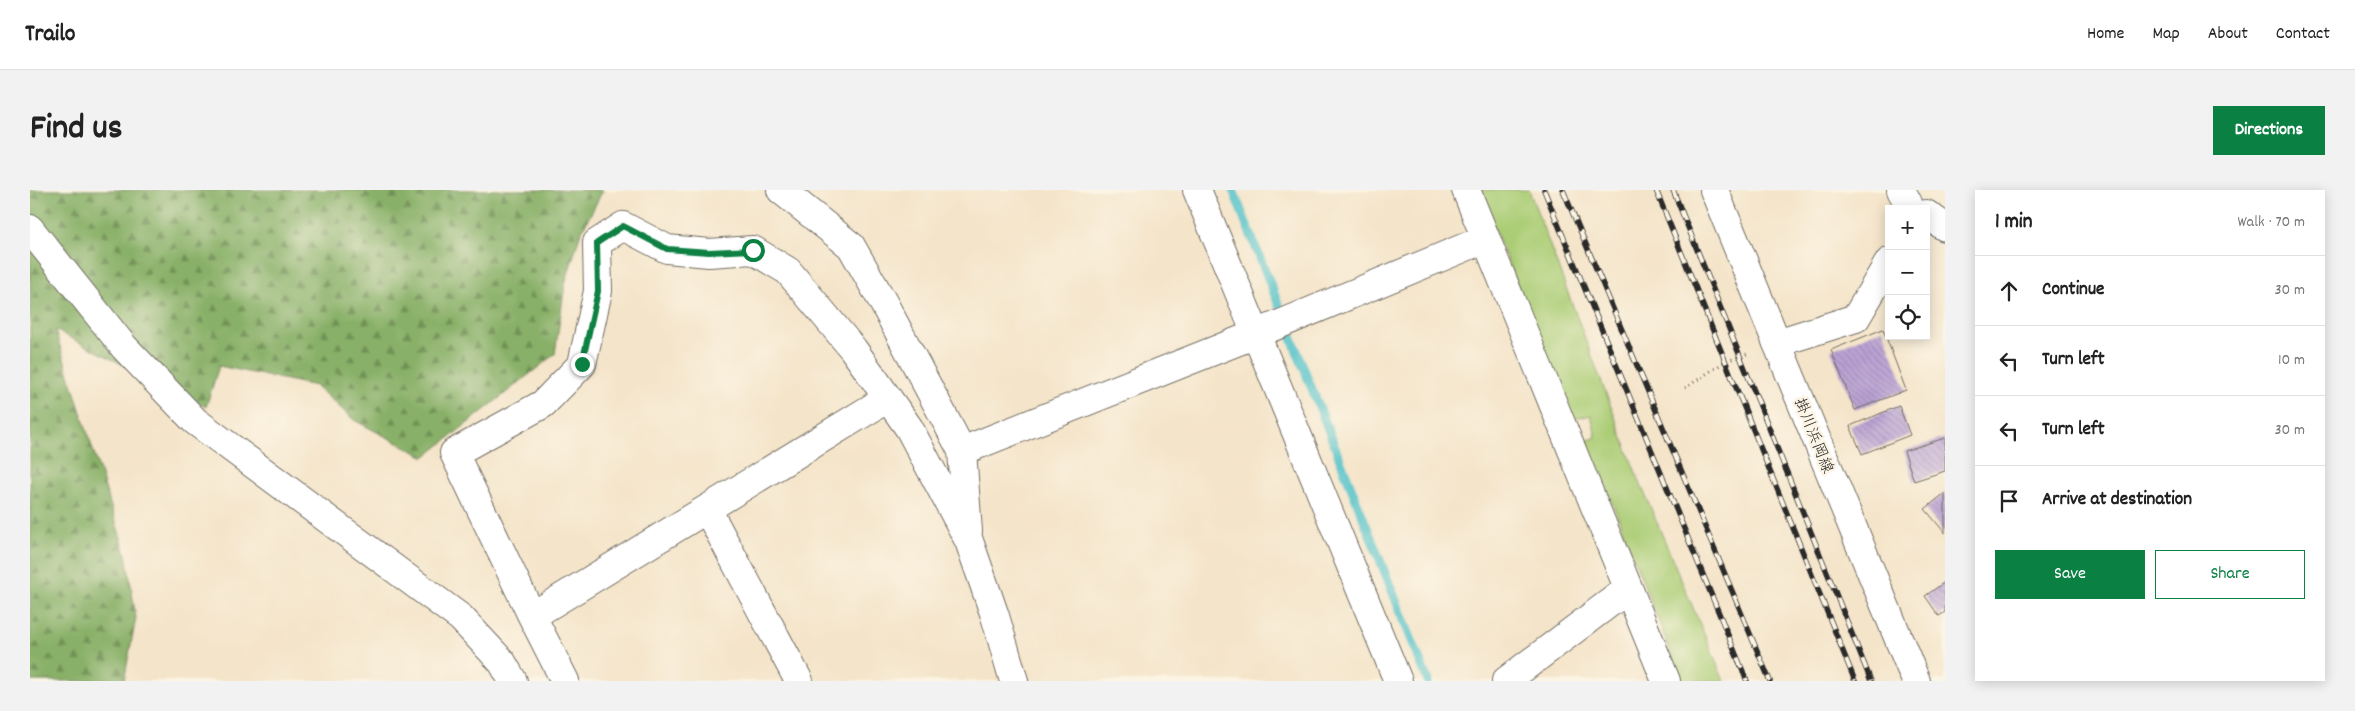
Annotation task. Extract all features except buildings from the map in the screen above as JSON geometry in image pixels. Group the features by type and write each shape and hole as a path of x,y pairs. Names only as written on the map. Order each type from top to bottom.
{"street":[{"path":"781,190 850,246 883,302 962,451 969,541"},
{"path":"1197,190 1398,681"},
{"path":"1466,190 1666,681"},
{"name":"掛川浜岡線","path":"1714,190 1916,681"},
{"path":"1930,216 1945,226"},
{"path":"565,681 454,452 543,404 582,364 598,291 597,243 623,226 667,249 709,252 753,250 788,272 853,349 909,428 969,541 995,616 1014,681"},
{"path":"30,229 124,347 195,421 461,618 502,662 513,681"},
{"path":"962,451 1256,334 1485,239"},
{"path":"1777,343 1856,318 1885,269"},
{"path":"532,616 888,398"},
{"path":"707,509 799,681"},
{"path":"1506,681 1628,589"}],"path":[{"path":"1685,388 1726,361 1777,343"}],"green space":[{"path":"30,190 603,190 580,235 565,284 555,354 425,457 354,420 316,386 219,366 206,407 55,330 126,554 136,618 124,681 30,681"},
{"path":"1479,190 1529,190 1636,473 1724,681 1682,681 1613,505 1582,443 1596,437 1591,415 1571,420"}],"waterway":[{"path":"1233,190 1428,681"}],"railway":[{"path":"1544,190 1747,681"},
{"path":"1563,190 1770,681"},
{"path":"1656,190 1855,681"},
{"path":"1673,190 1871,681"}],"route":[{"path":"582,364 598,291 597,243 623,226 667,249 709,252 753,250"}]}
